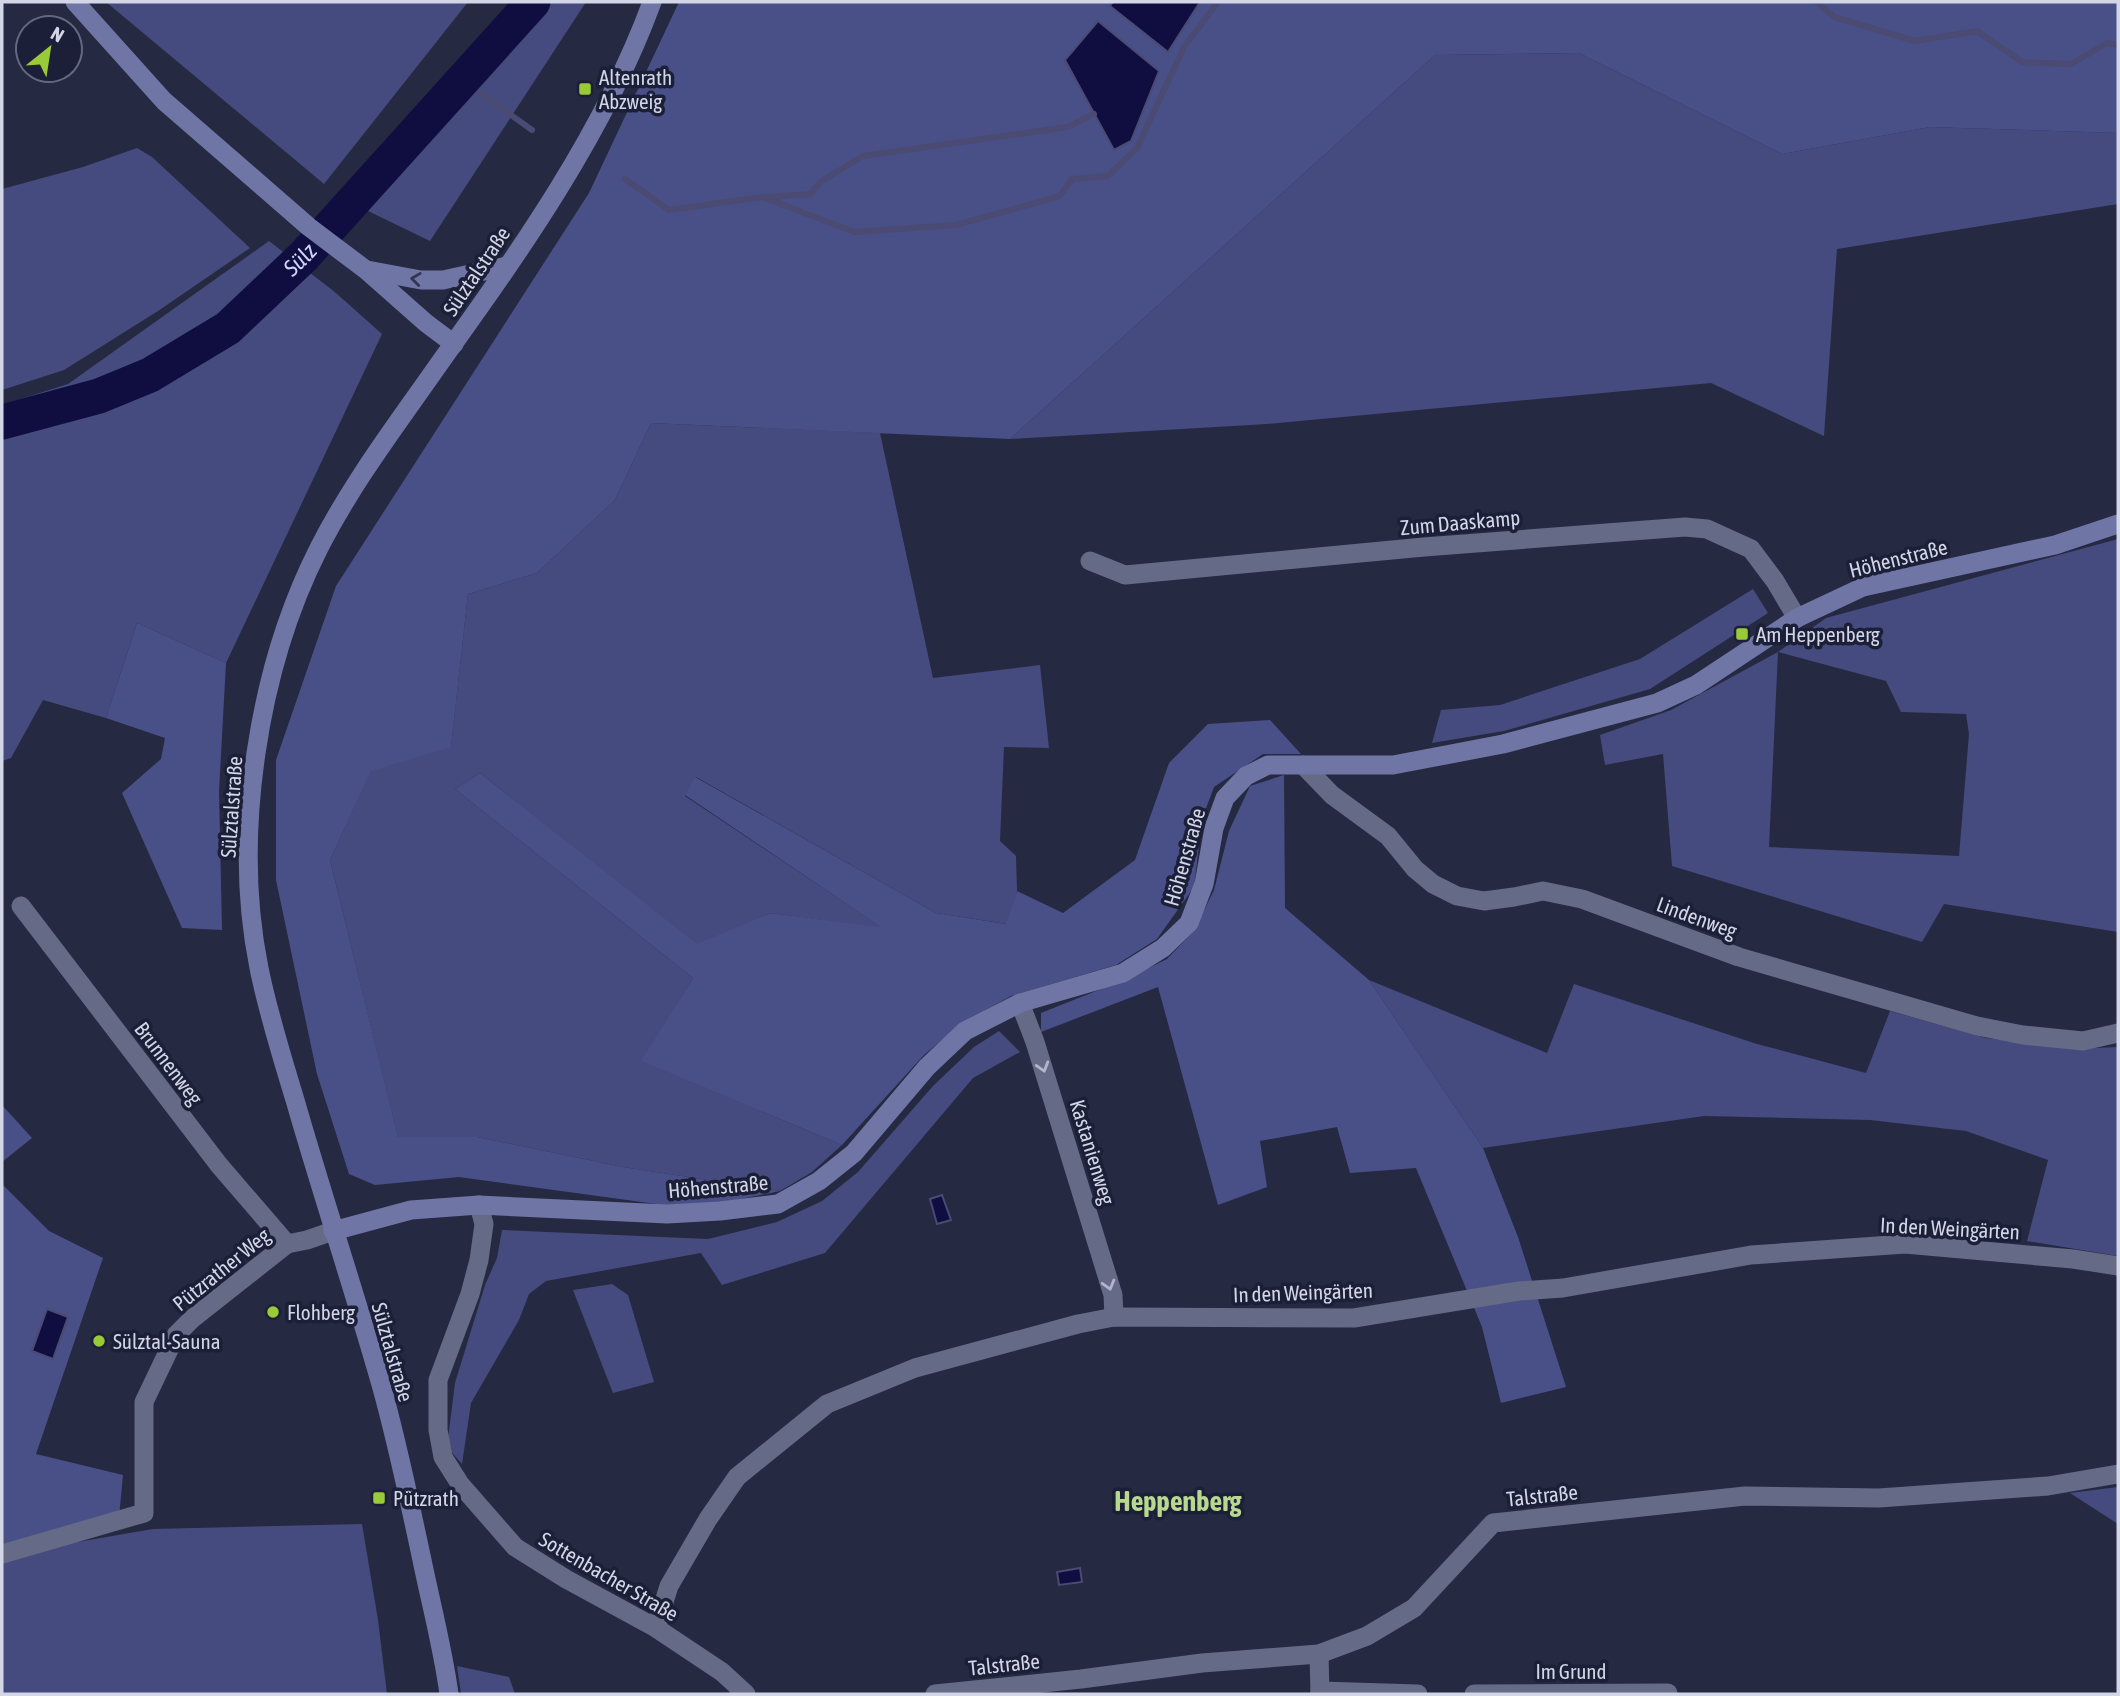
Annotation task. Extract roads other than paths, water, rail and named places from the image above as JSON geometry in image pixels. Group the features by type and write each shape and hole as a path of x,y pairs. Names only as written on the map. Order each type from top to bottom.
{"main road":[{"path":"75,2 164,101 309,227 366,270 454,344"},
{"name":"Sülztalstraße","path":"449,1694 381,1384 333,1231 272,1023 258,965 249,871 253,780 261,725 277,660 301,589 318,550 387,437 507,266 584,145 633,49 652,2"},
{"path":"366,270 421,280 443,281 507,266"},
{"name":"Höhenstraße","path":"333,1231 411,1210 480,1205 667,1214 778,1204 819,1181 854,1153 927,1067 965,1031 1020,1003 1123,972 1163,948 1189,923 1204,884 1214,828 1225,798 1246,776 1268,765 1393,765 1503,744 1657,703 1696,685 1797,618 1863,587 2055,545 2118,524"}],"street":[{"name":"Zum Daaskamp","path":"1090,561 1125,575 1566,535 1667,528 1707,529 1751,549 1775,581 1797,618"},
{"name":"Lindenweg","path":"1303,765 1332,795 1388,836 1415,869 1433,884 1457,896 1484,901 1543,891 1582,899 1739,957 1977,1026 2083,1041 2118,1033"},
{"name":"Brunnenweg","path":"21,906 47,925 219,1166 286,1244"},
{"name":"Kastanienweg","path":"1020,1003 1035,1042 1113,1295 1114,1317"},
{"name":"Sottenbacher Straße","path":"480,1205 484,1224 479,1260 470,1294 438,1380 438,1430 443,1457 460,1484 515,1546 566,1579 656,1628 722,1672 746,1694"},
{"name":"Pützrather Weg","path":"2,1554 144,1513 145,1402 176,1335 202,1310 286,1244 333,1231"},
{"name":"In den Weingärten","path":"656,1628 669,1586 708,1519 737,1478 827,1404 915,1368 1078,1324 1114,1317 1354,1318 1519,1291 1563,1288 1751,1255 1905,1244 2073,1259 2118,1266"},
{"name":"Talstraße","path":"935,1694 1202,1663 1320,1654 1367,1636 1414,1608 1493,1523 1745,1496 1879,1498 2048,1486 2118,1474"},
{"path":"1320,1654 1320,1693 1418,1694"},
{"name":"Im Grund","path":"1474,1694 1668,1693"}],"waterway":[{"name":"Sülz","path":"2,422 99,396 150,375 228,328 304,256 533,2"},
{"path":"625,179 669,210 763,197 854,232 956,225 1060,196 1072,179 1108,176 1137,148 1184,47 1218,2"},
{"path":"1817,2 1834,17 1915,41 1977,31 2022,62 2071,64 2107,43 2118,45"},
{"path":"462,80 532,130"},
{"path":"768,197 811,194 820,182 863,156 1068,127 1094,114"}],"place":[{"name":"Altenrath Abzweig","path":"585,89"},
{"name":"Am Heppenberg","path":"1742,634"},
{"name":"Flohberg","path":"273,1312"},
{"name":"Sülztal-Sauna","path":"99,1341"},
{"name":"Pützrath","path":"379,1498"}],"district":[{"name":"Heppenberg","path":"1178,1501"}]}
